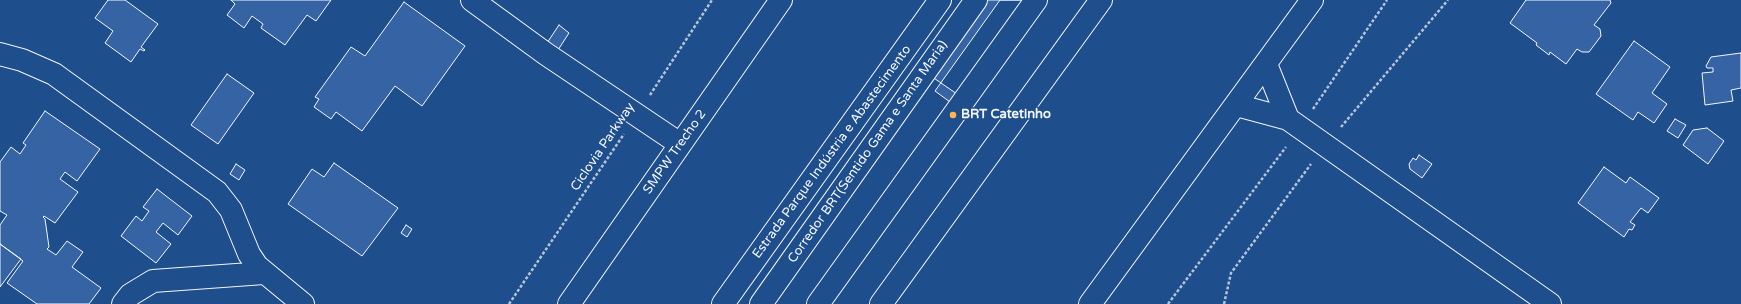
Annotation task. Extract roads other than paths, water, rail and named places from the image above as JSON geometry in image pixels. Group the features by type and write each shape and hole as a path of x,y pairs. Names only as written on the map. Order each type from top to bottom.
{"main road":[{"path":"472,0 546,54 680,144"},
{"name":"SMPW Trecho 2","path":"569,304 781,0"},
{"name":"Estrada Parque Indústria e Abastecimento","path":"723,304 940,0"},
{"name":"Corredor BRT(Sentido Gama e Santa Maria)","path":"761,304 976,0"},
{"path":"818,304 1036,0"},
{"path":"881,304 1101,0"},
{"path":"1090,304 1312,0"},
{"path":"0,54 22,60 54,74 217,192 231,210 249,254 264,274 303,304"},
{"path":"1266,64 1295,123"},
{"path":"1236,105 1295,123 1550,304"},
{"path":"123,304 130,296 153,281 201,276 264,274"}],"place":[{"name":"BRT Catetinho","path":"953,115"}]}
